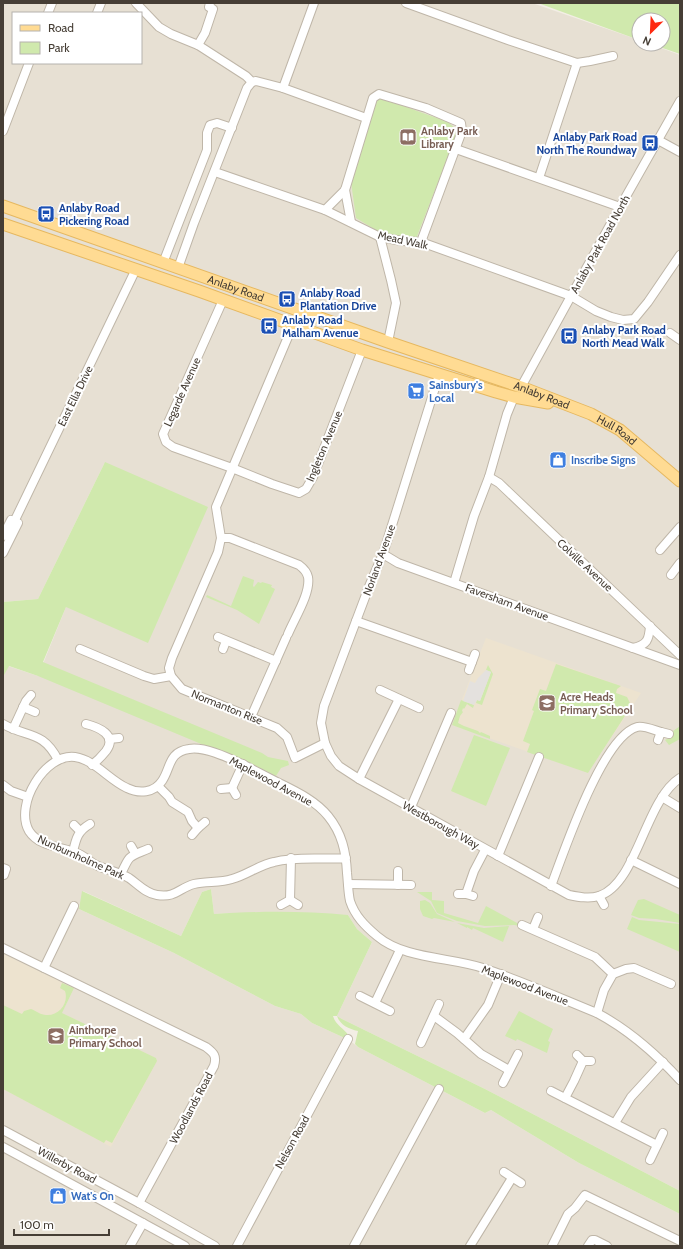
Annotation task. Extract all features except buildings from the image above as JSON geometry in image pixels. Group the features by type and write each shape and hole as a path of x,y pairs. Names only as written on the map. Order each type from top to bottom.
{"main road":[{"name":"Anlaby Road","path":"3,206 388,342 521,387 566,405"},
{"name":"Anlaby Road","path":"3,224 136,269 362,350 514,397 566,405"},
{"name":"Hull Road","path":"566,405 600,418 620,430 680,481"}],"street":[{"path":"136,3 159,27 171,34 198,44 246,76 252,82"},
{"path":"198,44 204,34 213,9 209,8 210,3"},
{"path":"283,88 314,3"},
{"path":"406,3 508,40 577,62 613,56"},
{"path":"539,178 577,62"},
{"path":"3,131 29,64"},
{"path":"178,268 247,88 252,82 256,81 283,88 366,118"},
{"path":"351,222 345,190 373,98 379,94 426,108 461,123 462,131 456,149 421,242"},
{"name":"Anlaby Park Road North","path":"521,387 680,101"},
{"path":"163,263 208,150 207,134 210,125 217,123 232,128"},
{"path":"658,140 680,152"},
{"path":"456,149 620,207"},
{"name":"Mead Walk","path":"215,172 325,210 380,237 402,241 421,242 571,296 596,311 623,320 634,319 648,302 680,255"},
{"path":"325,210 345,190"},
{"path":"380,237 396,303 388,342"},
{"name":"East Ella Drive","path":"14,522 136,269"},
{"name":"Legarde Avenue","path":"223,300 163,434 166,442 173,447 232,468"},
{"path":"80,649 154,679 171,676 169,668 172,658 218,552 221,538 216,507 292,325"},
{"path":"670,333 680,340"},
{"name":"Ingleton Avenue","path":"232,468 288,490 299,493 306,489 328,438 362,350"},
{"name":"Norland Avenue","path":"325,743 321,723 324,706 383,554 440,375"},
{"path":"454,583 474,516 514,397"},
{"name":"Colville Avenue","path":"488,477 499,483 680,654"},
{"name":"East Ella Drive","path":"3,536 11,520 18,523 3,553"},
{"path":"660,550 680,527"},
{"path":"221,538 230,538 299,565 304,569 308,576 309,585 287,630 276,661 251,718"},
{"name":"Faversham Avenue","path":"383,554 398,563 680,665"},
{"path":"671,575 680,563"},
{"path":"356,621 472,662"},
{"path":"633,648 642,646 647,641 650,626"},
{"path":"222,642 276,661"},
{"name":"Normanton Rise","path":"171,676 182,689 277,728 287,737 295,758 325,743"},
{"path":"380,690 419,708"},
{"path":"13,730 26,701 31,695"},
{"path":"359,779 399,699"},
{"path":"23,707 35,712"},
{"path":"411,807 447,717"},
{"path":"3,724 13,730 41,738 48,744 58,760 66,757 82,759 124,787 134,791 144,792 151,791 158,786 172,802 188,812 192,821 198,828"},
{"path":"86,724 102,730 107,734 109,739 107,750 92,765"},
{"path":"551,886 595,776 617,743 628,731 638,726 662,735"},
{"path":"109,739 119,738"},
{"name":"Westborough Way","path":"325,743 331,756 339,766 359,779 485,850 569,895 588,898 600,896"},
{"name":"Maplewood Avenue","path":"158,786 165,777 173,758 181,751 190,748 201,749 230,758 300,794 313,802 327,814 337,829 343,844 346,858 350,900 358,918 386,943 400,950 414,954 461,962 501,974 597,1014 614,1022 645,1046 680,1080"},
{"path":"498,856 532,763 539,757"},
{"name":"Nunburnholme Park","path":"58,760 49,766 38,780 28,797 25,817 28,830 45,844 82,855 94,864 121,874 146,891 156,895 168,896 194,884 223,882 236,878 271,862 291,858 346,858"},
{"path":"232,788 243,764"},
{"path":"604,905 600,896 618,883 662,797 671,783 680,778"},
{"path":"3,785 11,791 28,797"},
{"path":"221,789 232,788"},
{"path":"232,788 236,795"},
{"path":"662,797 680,808"},
{"path":"192,835 205,822"},
{"path":"73,852 77,828 90,824"},
{"path":"121,874 133,850 148,849"},
{"path":"466,894 474,871 485,850"},
{"path":"290,900 291,858"},
{"path":"631,860 680,884"},
{"path":"398,871 398,885"},
{"path":"348,884 411,885"},
{"path":"281,905 290,900"},
{"path":"290,900 298,905"},
{"path":"3,948 44,968 74,906"},
{"path":"533,929 538,917"},
{"path":"522,925 595,957 613,974"},
{"path":"375,1004 400,950"},
{"name":"Woodlands Road","path":"44,968 206,1047 214,1053 216,1059 214,1066 139,1203"},
{"path":"597,1014 604,990 613,974 626,969 634,968 671,984"},
{"path":"464,1039 488,1005 501,974"},
{"path":"360,996 390,1011"},
{"path":"421,1043 439,1004"},
{"path":"434,1016 481,1054 509,1070"},
{"name":"Nelson Road","path":"237,1246 348,1039"},
{"path":"503,1084 518,1054"},
{"path":"565,1098 574,1081 580,1058 591,1061"},
{"path":"615,1124 631,1097 663,1062"},
{"path":"354,1246 439,1089"},
{"path":"551,1091 657,1145"},
{"name":"Willerby Road","path":"3,1130 216,1246"},
{"path":"650,1160 663,1133"},
{"name":"Willerby Road","path":"3,1147 184,1246"},
{"path":"504,1172 521,1183"},
{"path":"470,1246 512,1178"},
{"path":"552,1246 568,1214 575,1208 585,1195 680,1241"},
{"path":"130,1246 143,1223"},
{"path":"588,1246 592,1240 607,1246"}],"shaded area":[{"path":"3,3 532,3 631,37 631,52 671,52 680,55 680,1191 485,1089 337,1016 372,942 357,929 348,915 214,914 211,889 202,892 181,936 83,891 79,909 174,953 275,1006 301,1014 312,1023 349,1040 358,1047 485,1113 491,1110 579,1163 680,1214 680,1246 3,1246 3,677 8,666 38,676 66,607 105,462 38,599 3,602"},
{"name":"Acre Heads Primary School","path":"486,638 641,693 588,773 452,725"},
{"path":"486,670 491,672 480,701 477,700 474,705 463,701 470,681 475,683"},
{"name":"Ainthorpe Primary School","path":"3,954 74,988 62,1013 156,1058 157,1061 111,1147 3,1089"}],"green space":[{"path":"538,3 680,3 680,54 671,51 671,12 631,12 631,37"},
{"path":"381,98 448,122 455,128 456,136 416,239 387,235 379,232 356,218 351,182 374,100"},
{"path":"105,462 208,507 148,643 66,607 43,662 262,753 268,757 288,761 289,765 281,768 276,776 246,761 206,746 38,676 9,666 3,677 3,602 38,599"},
{"path":"243,576 254,580 254,587 258,582 262,582 272,585 271,587 275,589 259,624 237,610 206,597 207,595 231,606"},
{"path":"556,664 621,686 617,689 616,693 627,697 632,705 588,773 527,752 530,744 523,741 540,689 546,691"},
{"path":"488,665 493,674 482,705 476,703 477,700 480,701 491,672 486,670"},
{"path":"461,700 474,705 473,708 467,704 464,709 463,708 463,712 458,723 490,736 490,739 452,725"},
{"path":"680,726 680,739 669,745 665,740 669,738 673,731"},
{"path":"474,735 510,748 486,806 451,791"},
{"path":"211,889 214,914 281,912 348,915 357,929 372,942 337,1016 333,1016 336,1022 349,1036 349,1040 312,1023 301,1014 275,1006 174,953 79,909 82,891 181,936 202,892"},
{"path":"417,892 432,892 432,900 444,901 444,913 478,923 486,906 519,924 519,926 485,926 457,921 437,913 431,901"},
{"path":"644,899 680,915 680,923 639,918 631,915 638,900"},
{"path":"425,900 430,903 437,914 455,922 434,918 432,919 423,916 420,909 420,901"},
{"path":"632,917 639,920 680,924 680,952 627,929"},
{"path":"457,923 484,928 509,926 503,942 473,928 472,930"},
{"name":"Ainthorpe Primary School","path":"62,983 74,988 62,1013 156,1058 157,1061 112,1143 106,1140 104,1143 3,1089 3,1005 22,1014 24,1011 31,1009 40,1014 51,1015 62,1008 66,1000 65,991 60,988"},
{"path":"519,1011 553,1029 548,1041 550,1042 547,1053 517,1039 516,1041 505,1036"},
{"path":"337,1016 485,1089 680,1191 680,1214 579,1163 491,1110 485,1113 358,1047 355,1044 358,1031 345,1026 340,1022"}],"place":[{"name":"Anlaby Park Library","path":"408,137"},
{"name":"Anlaby Park Road North The Roundway","path":"650,143"},
{"name":"Anlaby Road Pickering Road","path":"46,214"},
{"name":"Anlaby Road Plantation Drive","path":"287,299"},
{"name":"Anlaby Road Malham Avenue","path":"269,326"},
{"name":"Anlaby Park Road North Mead Walk","path":"569,336"},
{"name":"Sainsbury's Local","path":"416,391"},
{"name":"Inscribe Signs","path":"558,460"},
{"name":"Acre Heads Primary School","path":"547,703"},
{"name":"Ainthorpe Primary School","path":"56,1036"},
{"name":"Wat's On","path":"58,1196"}]}
